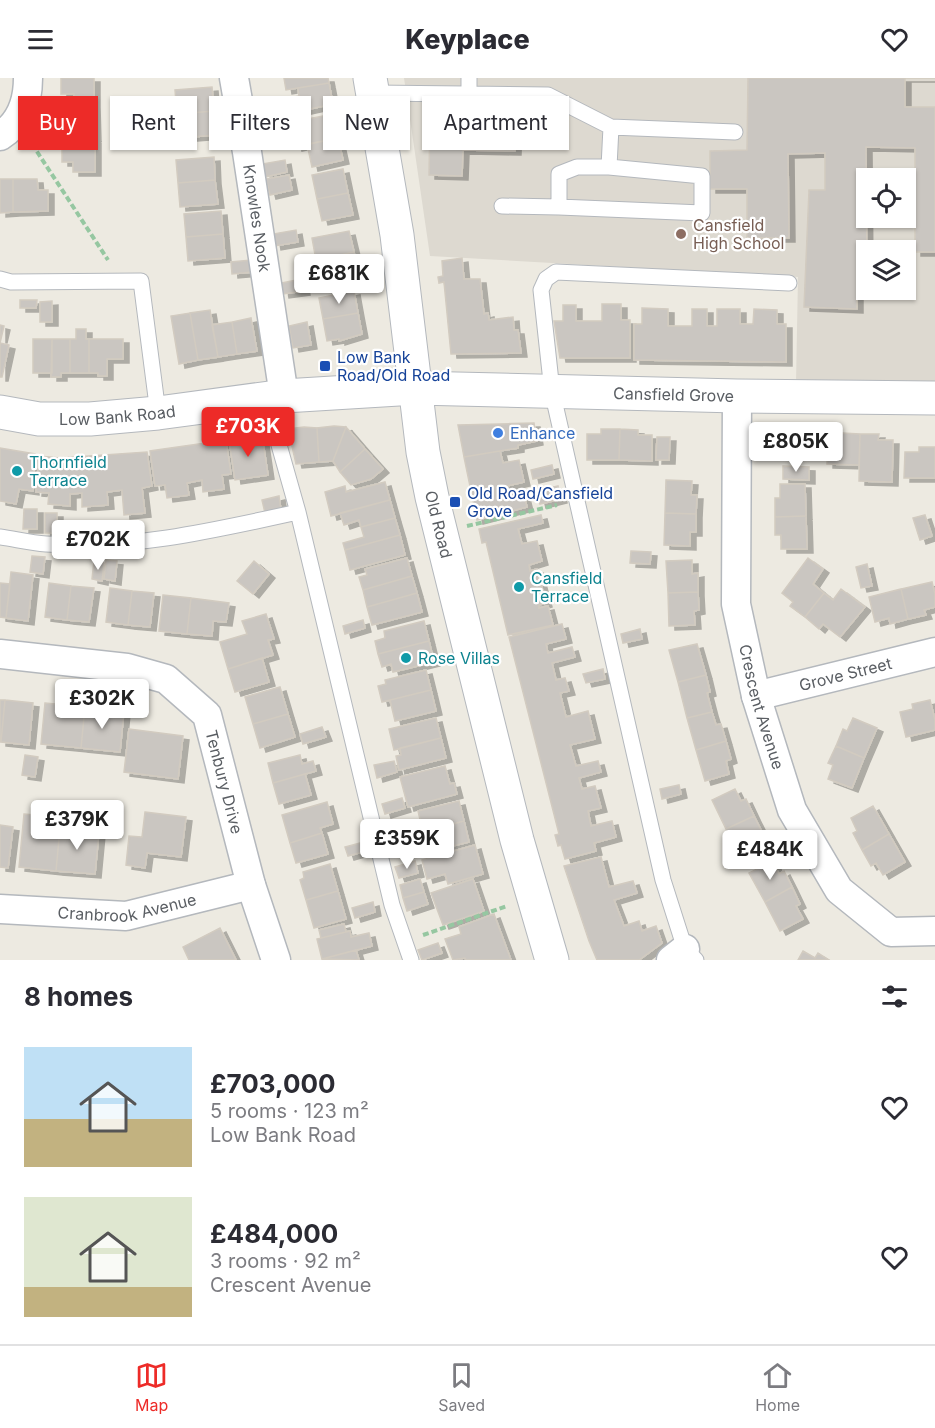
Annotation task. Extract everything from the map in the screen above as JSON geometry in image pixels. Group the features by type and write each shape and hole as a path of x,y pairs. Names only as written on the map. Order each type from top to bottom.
{"street":[{"path":"8,128 28,96 28,78"},
{"name":"Knowles Nook","path":"234,78 275,397"},
{"name":"Old Road","path":"371,86 408,312 423,452 440,532 517,840 552,960"},
{"name":"Low Bank Road","path":"0,412 39,419 90,419 158,413 275,397 415,388"},
{"name":"Cansfield Grove","path":"415,388 737,396 935,398"},
{"name":"Crescent Avenue","path":"737,396 736,604 756,696 792,810 839,890 891,932 935,931"},
{"name":"Grove Street","path":"756,696 935,652"},
{"name":"Tenbury Drive","path":"0,654 127,668 166,679 207,715 251,885 276,960"},
{"name":"Cranbrook Avenue","path":"0,909 126,916 251,885"}],"lane":[{"path":"469,94 470,78"},
{"path":"371,86 469,94 548,95 611,127 735,132"},
{"path":"609,167 611,127"},
{"path":"502,206 702,213 702,176 609,167 577,167 559,174 559,207"},
{"path":"684,956 663,880 552,391 541,290 546,279 556,272 789,283"},
{"path":"0,279 11,282 141,281 158,413"},
{"path":"275,397 298,512 392,905 411,960"},
{"path":"0,537 43,544 104,544 228,528 298,512"}],"path":[{"path":"8,128 122,281"},
{"path":"440,532 577,501"},
{"path":"404,942 533,897"}],"shaded area":[{"name":"Cansfield High School","path":"404,78 935,78 935,384 796,383 798,277 430,256 410,119 410,96 407,96"}],"building":[{"path":"61,78 94,78 94,96 61,94"},
{"path":"284,78 328,78 329,83 286,90"},
{"path":"748,78 905,78 905,107 935,107 935,252 916,252 915,148 866,147 866,168 856,168 856,228 867,228 867,240 856,240 857,309 804,307 809,190 825,190 825,153 788,154 789,238 747,238 747,189 710,189 710,151 747,150"},
{"path":"329,83 331,96 323,96 323,106 311,109 311,96 299,96 298,88"},
{"path":"212,87 213,96 209,96 209,111 197,112 197,96 176,96 175,90"},
{"path":"209,111 209,136 197,137 197,112"},
{"path":"323,116 323,141 311,144 311,118"},
{"path":"323,141 323,150 341,150 343,160 312,167 308,150 311,150 311,143"},
{"path":"62,150 95,150 95,172 73,172 73,162 62,162"},
{"path":"429,150 463,150 462,176 429,175"},
{"path":"463,150 515,150 515,151"},
{"path":"214,157 215,180 178,183 176,160"},
{"path":"285,160 287,172 265,177 262,164"},
{"path":"343,169 348,193 317,199 312,175"},
{"path":"289,175 292,190 270,195 266,179"},
{"path":"0,179 13,179 13,212 0,213"},
{"path":"13,179 37,179 38,190 48,190 48,211 13,212"},
{"path":"215,180 218,204 180,207 178,183"},
{"path":"348,193 353,215 322,221 317,199"},
{"path":"221,211 223,234 186,237 184,214"},
{"path":"296,230 298,242 275,246 273,234"},
{"path":"349,231 354,252 316,260 312,238"},
{"path":"223,234 225,258 188,261 186,237"},
{"path":"354,252 358,274 320,281 316,260"},
{"path":"462,258 464,279 480,279 484,314 488,313 489,320 513,317 514,330 518,330 521,353 451,354 444,282 439,283 438,277 443,276 442,261"},
{"path":"251,260 253,272 232,274 231,262"},
{"path":"302,279 304,291 283,294 281,283"},
{"path":"354,291 358,313 323,319 319,298"},
{"path":"20,300 37,300 36,308 20,308"},
{"path":"52,301 52,322 40,322 40,302"},
{"path":"602,304 621,304 621,320 630,320 630,358 560,358 554,321 563,321 563,305 576,305 576,321 602,321"},
{"path":"642,308 668,309 668,326 692,326 692,309 707,309 707,326 717,326 717,309 740,309 740,324 753,324 754,309 777,310 777,324 786,324 786,362 634,360 634,324 642,324"},
{"path":"210,310 218,357 198,360 190,313"},
{"path":"190,313 198,360 179,364 171,316"},
{"path":"358,313 362,334 339,341 339,339 327,341 323,319"},
{"path":"251,318 257,351 237,354 232,322"},
{"path":"232,322 237,354 218,357 212,325"},
{"path":"307,322 311,345 293,348 289,326"},
{"path":"0,325 4,326 0,343"},
{"path":"76,329 86,329 86,339 89,339 89,373 70,373 70,339 76,339"},
{"path":"33,339 52,339 52,373 33,373"},
{"path":"52,339 70,339 70,373 61,373 61,377 51,377"},
{"path":"89,339 123,339 123,359 107,359 107,376 89,373"},
{"path":"0,343 9,345 2,377 0,377"},
{"name":"Enhance","path":"534,423 537,441 518,445 518,448 464,457 458,425"},
{"path":"346,427 333,461 319,462 317,428"},
{"path":"346,427 365,449 340,472 333,461"},
{"path":"317,428 319,462 296,464 288,429"},
{"path":"601,429 620,429 619,460 587,460 587,434 601,434"},
{"path":"620,429 638,430 638,435 652,435 652,461 619,460"},
{"path":"842,433 860,434 859,465 827,464 828,438 842,439"},
{"path":"860,434 879,434 878,440 893,440 892,482 859,481"},
{"path":"262,435 268,475 235,480 229,440"},
{"path":"657,437 670,437 669,460 656,460"},
{"path":"226,440 231,474 222,475 224,489 203,492 202,480 187,483 189,495 167,498 165,485 155,486 150,451"},
{"path":"919,447 935,447 935,478 904,478 905,452 919,452"},
{"name":"Thornfield Terrace","path":"0,448 35,454 33,491 19,489 16,504 0,501"},
{"path":"365,449 383,469 371,479 351,485 340,472"},
{"path":"500,451 503,463 519,460 524,482 507,486 510,498 524,495 527,507 477,520 464,457"},
{"path":"147,452 152,486 142,488 145,513 124,515 122,490 107,492 108,505 82,507 82,493 70,494 70,506 48,504 49,493 36,492 39,456 60,458"},
{"path":"552,465 554,474 533,479 531,470"},
{"path":"783,466 809,467 809,480 783,479"},
{"path":"666,480 692,481 691,495 697,495 696,514 665,513"},
{"path":"385,482 390,500 331,516 325,492 345,486 346,492"},
{"path":"780,484 805,484 806,516 775,517 775,498 780,498"},
{"path":"558,486 561,499 540,504 537,491"},
{"path":"279,496 281,510 265,513 262,500"},
{"path":"390,500 395,518 361,527 359,520 344,525 340,513"},
{"path":"24,509 37,509 37,529 23,529"},
{"path":"45,513 57,513 57,533 45,533"},
{"path":"665,513 696,514 696,532 690,532 690,546 664,545"},
{"name":"Cansfield Terrace","path":"541,515 543,523 518,529 522,544 537,541 542,561 529,565 530,571 537,569 546,603 539,605 539,608 548,606 553,625 508,635 486,542 482,543 479,529"},
{"path":"925,515 932,536 920,540 913,518"},
{"path":"806,516 807,549 781,549 781,535 775,535 775,517"},
{"path":"395,518 400,535 345,550 343,543 364,537 361,527"},
{"path":"400,535 405,555 350,570 345,550"},
{"path":"631,551 651,552 650,564 630,563"},
{"path":"32,556 45,557 43,574 30,572"},
{"path":"407,558 412,576 363,590 359,577 367,575 365,569"},
{"path":"808,558 823,569 813,584 824,593 805,617 790,606 793,602 782,593"},
{"path":"106,560 117,561 115,581 104,579"},
{"path":"692,560 692,574 698,573 698,592 668,593 666,561"},
{"path":"94,561 104,563 102,581 92,579"},
{"path":"254,561 269,574 253,594 237,581"},
{"path":"867,564 872,586 861,588 856,567"},
{"path":"11,572 33,575 28,621 6,618"},
{"path":"412,576 417,593 367,607 363,590"},
{"path":"932,582 935,607 924,610 926,615 908,619 901,589"},
{"path":"0,583 10,584 6,618 0,617"},
{"path":"49,583 71,586 67,620 45,617"},
{"path":"71,586 94,588 89,622 67,620"},
{"path":"110,588 132,591 128,625 106,622"},
{"path":"841,589 865,607 840,637 823,624 819,629 805,617 824,593 833,600"},
{"path":"901,589 908,619 890,624 889,618 875,622 869,597"},
{"path":"132,591 154,593 150,627 128,625"},
{"path":"698,592 699,610 694,611 695,625 669,626 668,593"},
{"path":"417,593 422,612 372,625 367,607"},
{"path":"163,595 191,598 187,634 159,631"},
{"path":"191,598 229,603 226,622 213,621 212,636 187,634"},
{"path":"266,614 274,639 268,640 273,655 228,669 220,642 247,634 242,621"},
{"path":"363,620 365,628 345,634 343,626"},
{"name":"Rose Villas","path":"424,621 429,641 378,654 375,641 385,638 384,631"},
{"path":"562,624 566,639 546,644 548,653 572,647 575,657 552,663 556,680 565,678 569,691 560,693 566,717 588,711 595,739 570,745 576,766 598,761 601,772 579,778 582,789 595,786 601,808 588,811 591,826 612,821 616,837 594,843 596,851 565,859 555,835 559,834 509,637"},
{"path":"640,629 642,639 623,643 621,634"},
{"name":"Rose Villas","path":"429,641 434,662 393,672 391,664 382,667 378,654"},
{"path":"697,644 706,675 678,682 669,650"},
{"path":"262,658 269,682 235,692 228,669"},
{"path":"603,669 605,679 586,683 583,674"},
{"path":"426,670 431,690 382,702 378,686 386,684 385,680"},
{"path":"706,675 710,692 707,693 712,712 687,718 678,682"},
{"path":"280,687 288,714 253,724 245,697"},
{"path":"431,690 436,711 395,721 390,700"},
{"path":"0,700 5,700 1,742 0,742"},
{"path":"5,700 33,703 29,745 1,742"},
{"path":"930,700 935,730 906,737 900,712 913,709 912,704"},
{"path":"45,703 85,707 81,748 41,744"},
{"path":"85,707 124,711 120,752 81,748"},
{"path":"712,712 716,725 721,724 726,741 696,750 687,718"},
{"path":"288,714 295,737 260,748 253,724"},
{"path":"436,718 441,738 394,750 389,729"},
{"path":"853,718 877,728 864,758 836,746 843,729 847,731"},
{"path":"322,727 326,737 303,744 300,734"},
{"path":"129,729 183,736 178,779 124,772"},
{"path":"441,738 446,758 399,770 396,756 401,755 400,748"},
{"path":"726,741 731,759 726,761 729,774 705,781 696,750"},
{"path":"836,746 864,758 852,788 828,779 833,765 828,763"},
{"path":"25,755 38,757 35,777 22,775"},
{"path":"300,755 302,764 313,761 316,771 273,783 268,763"},
{"path":"394,761 397,772 377,778 374,765"},
{"path":"445,766 450,784 454,783 457,794 408,807 400,777"},
{"path":"305,774 311,795 279,804 273,783"},
{"path":"679,785 681,794 662,799 660,789"},
{"path":"735,789 741,801 746,799 754,816 726,829 712,800"},
{"path":"402,798 405,808 385,814 382,804"},
{"path":"459,801 464,821 423,832 418,811"},
{"path":"327,802 333,824 320,828 322,833 290,843 282,815"},
{"path":"873,806 889,834 862,850 853,833 857,831 851,818"},
{"path":"145,812 186,817 181,857 147,853 145,868 126,865 129,836 142,837"},
{"path":"24,814 44,816 43,827 60,828 56,871 19,867"},
{"path":"754,816 762,832 757,835 763,847 740,859 726,829"},
{"path":"464,821 469,842 428,852 423,832"},
{"path":"0,825 13,827 8,868 0,867"},
{"path":"60,828 99,832 95,874 56,871"},
{"path":"322,833 328,854 296,863 290,843"},
{"path":"889,834 905,862 883,875 876,863 871,866 862,850"},
{"path":"364,842 366,851 348,856 345,847"},
{"path":"475,845 483,874 448,884 445,874 427,879 422,860"},
{"path":"601,857 609,887 633,881 637,893 614,900 624,926 639,921 642,931 656,926 662,943 639,960 597,960 589,941 564,866"},
{"path":"415,861 418,873 399,878 395,867"},
{"path":"773,861 779,874 784,871 792,887 765,902 749,873"},
{"path":"330,864 338,891 306,900 300,880 304,878 303,872"},
{"path":"420,879 424,892 403,898 400,885"},
{"path":"473,879 484,911 443,925 431,893"},
{"path":"792,887 800,904 796,906 803,919 780,931 765,902"},
{"path":"338,891 346,919 314,928 306,900"},
{"path":"424,892 428,904 407,911 403,898"},
{"path":"373,902 375,912 355,918 352,908"},
{"path":"494,914 511,960 466,960 465,958 453,960 445,939 461,934 459,927"},
{"path":"344,924 346,932 321,938 319,930"},
{"path":"220,928 236,960 189,960 183,947"},
{"path":"350,931 351,937 369,933 372,946 322,959 317,939"},
{"path":"438,943 442,953 422,960 418,950"},
{"path":"356,950 359,960 322,959"},
{"path":"803,951 815,958 818,953 829,960 798,960"}],"place":[{"name":"Cansfield High School","path":"681,234"},
{"name":"Low Bank Road/Old Road","path":"325,366"},
{"name":"Enhance","path":"498,433"},
{"name":"Thornfield Terrace","path":"17,471"},
{"name":"Old Road/Cansfield Grove","path":"455,502"},
{"name":"Cansfield Terrace","path":"519,587"},
{"name":"Rose Villas","path":"406,658"}]}
